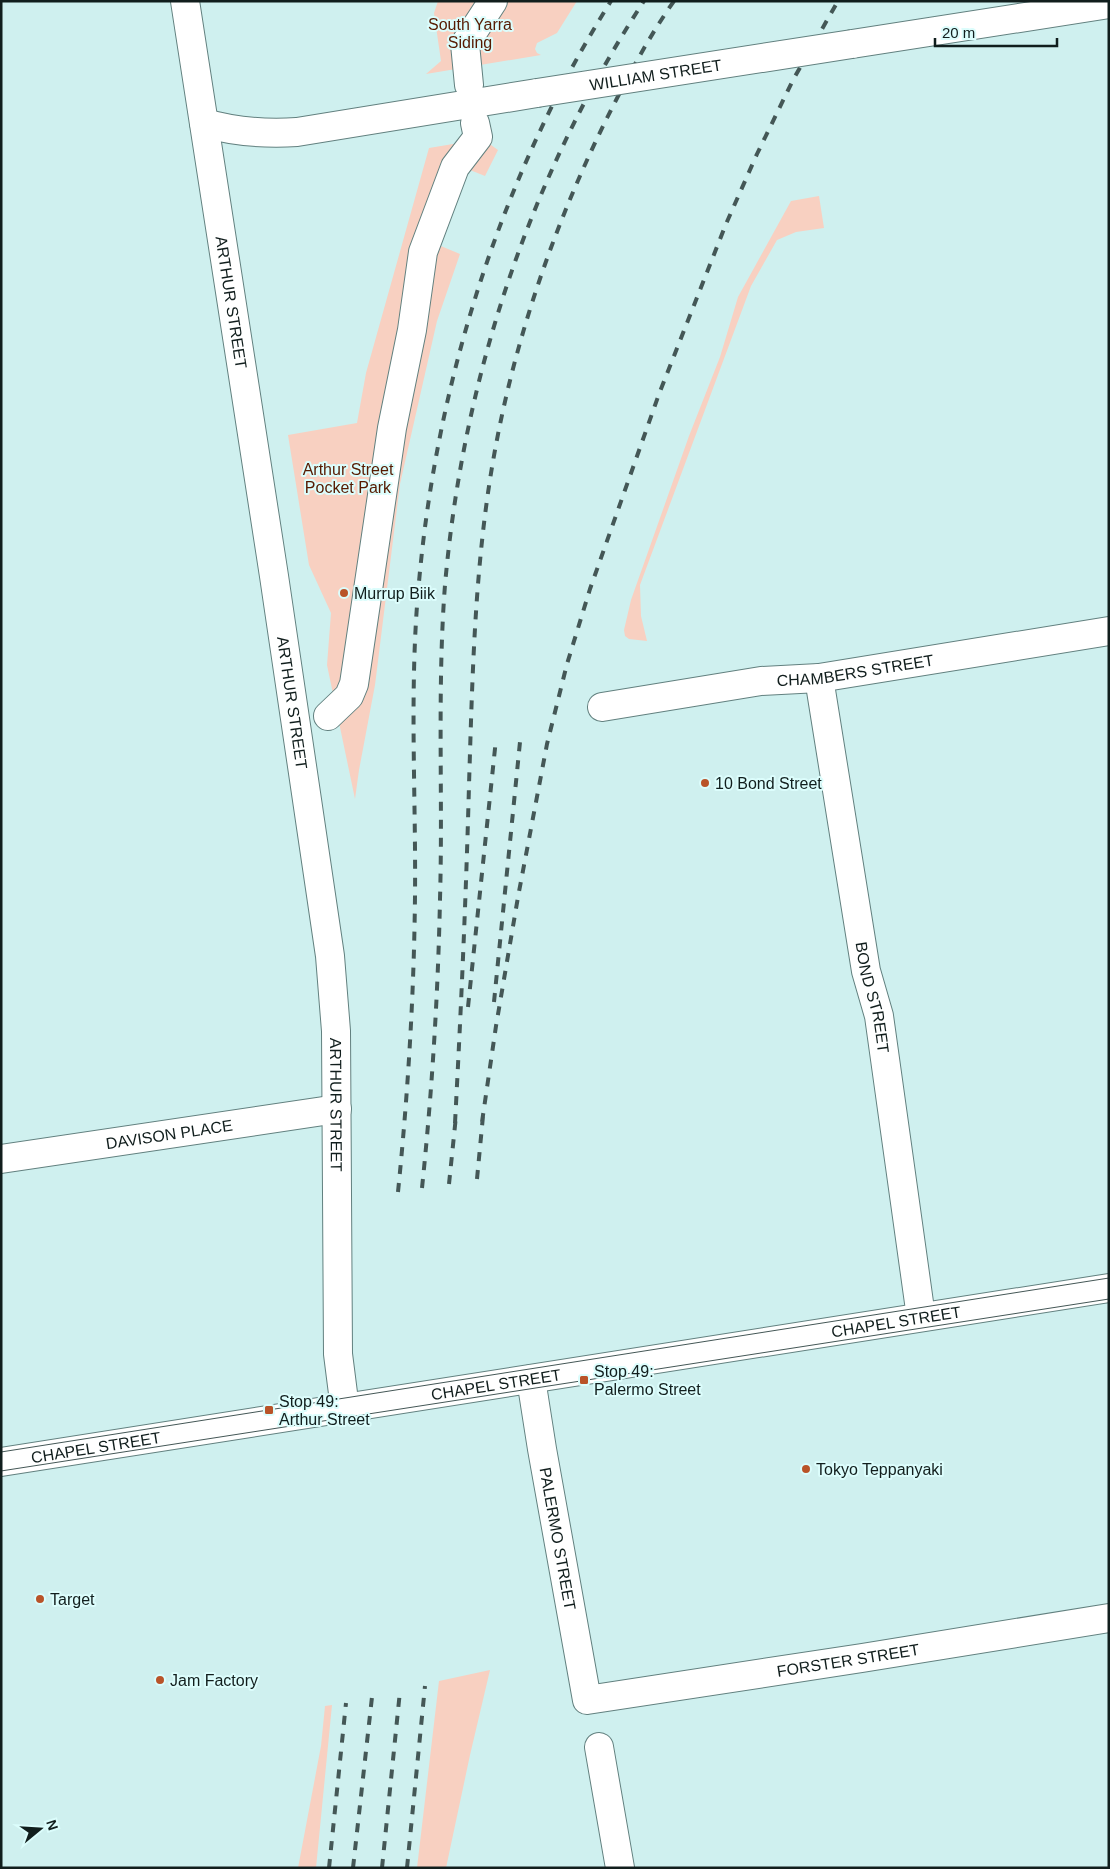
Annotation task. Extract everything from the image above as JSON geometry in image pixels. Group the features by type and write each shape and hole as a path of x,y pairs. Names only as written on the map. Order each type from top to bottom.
{"street":[{"name":"ARTHUR STREET","path":"185,1 330,956 336,1031 338,1354 345,1409"},
{"path":"469,85 465,44 493,1"},
{"name":"WILLIAM STREET","path":"204,123 227,129 258,133 297,132 1109,4"},
{"path":"328,716 349,696 354,684 389,448 412,330 423,252 455,167 478,136 475,123"},
{"name":"CHAMBERS STREET","path":"602,707 760,681 819,678 1109,631"},
{"name":"BOND STREET","path":"819,678 866,971 878,1016 921,1317"},
{"name":"DAVISON PLACE","path":"1,1160 337,1109"},
{"name":"CHAPEL STREET","path":"1,1462 1109,1288"},
{"name":"PALERMO STREET","path":"531,1379 540,1440 587,1700"},
{"name":"FORSTER STREET","path":"587,1700 1109,1618"},
{"path":"599,1747 620,1868"}],"green space":[{"name":"South Yarra Siding","path":"438,1 577,1 557,33 537,43 535,49 541,55 426,74 441,61 434,13"},
{"name":"Arthur Street Pocket Park","path":"489,138 492,140 491,145 498,150 485,176 465,168 436,244 460,254 437,321 400,484 375,685 355,799 327,665 331,613 309,565 288,435 357,423 366,373 429,148"},
{"path":"819,196 824,228 796,232 777,240 751,286 640,585 641,616 647,641 629,639 625,636 624,630 631,600 689,436 720,357 738,297 791,201"},
{"path":"490,1670 446,1868 417,1868 439,1681"},
{"path":"332,1705 316,1868 298,1868 321,1746 325,1706"}],"tram line":[{"path":"1,1452 1109,1278"},
{"path":"1,1471 1109,1299"}],"railway":[{"path":"398,1192 408,1081 412,1007 415,896 414,660 416,621 428,506 441,430 459,355 481,280 507,207 538,136 572,67 611,1"},
{"path":"422,1188 432,1080 438,972 441,860 441,663 445,585 454,508 468,431 486,355 508,281 536,208 567,137 603,68 644,1"},
{"path":"455,1123 465,912 474,642 479,571 495,451 517,353 548,256 566,209 622,88 674,1"},
{"path":"482,1122 518,897 547,744 567,664 590,589 659,394 726,224 793,80 838,1"},
{"path":"468,1007 496,739"},
{"path":"494,1002 520,742"},
{"path":"449,1184 456,1116"},
{"path":"477,1179 483,1116"},
{"path":"407,1868 425,1686"},
{"path":"382,1868 400,1691"},
{"path":"353,1868 372,1697"},
{"path":"329,1868 346,1703"}],"place":[{"name":"Murrup Biik","path":"344,593"},
{"name":"10 Bond Street","path":"705,783"},
{"name":"Stop 49: Palermo Street","path":"584,1380"},
{"name":"Stop 49: Arthur Street","path":"269,1410"},
{"name":"Tokyo Teppanyaki","path":"806,1469"},
{"name":"Target","path":"40,1599"},
{"name":"Jam Factory","path":"160,1680"}]}
